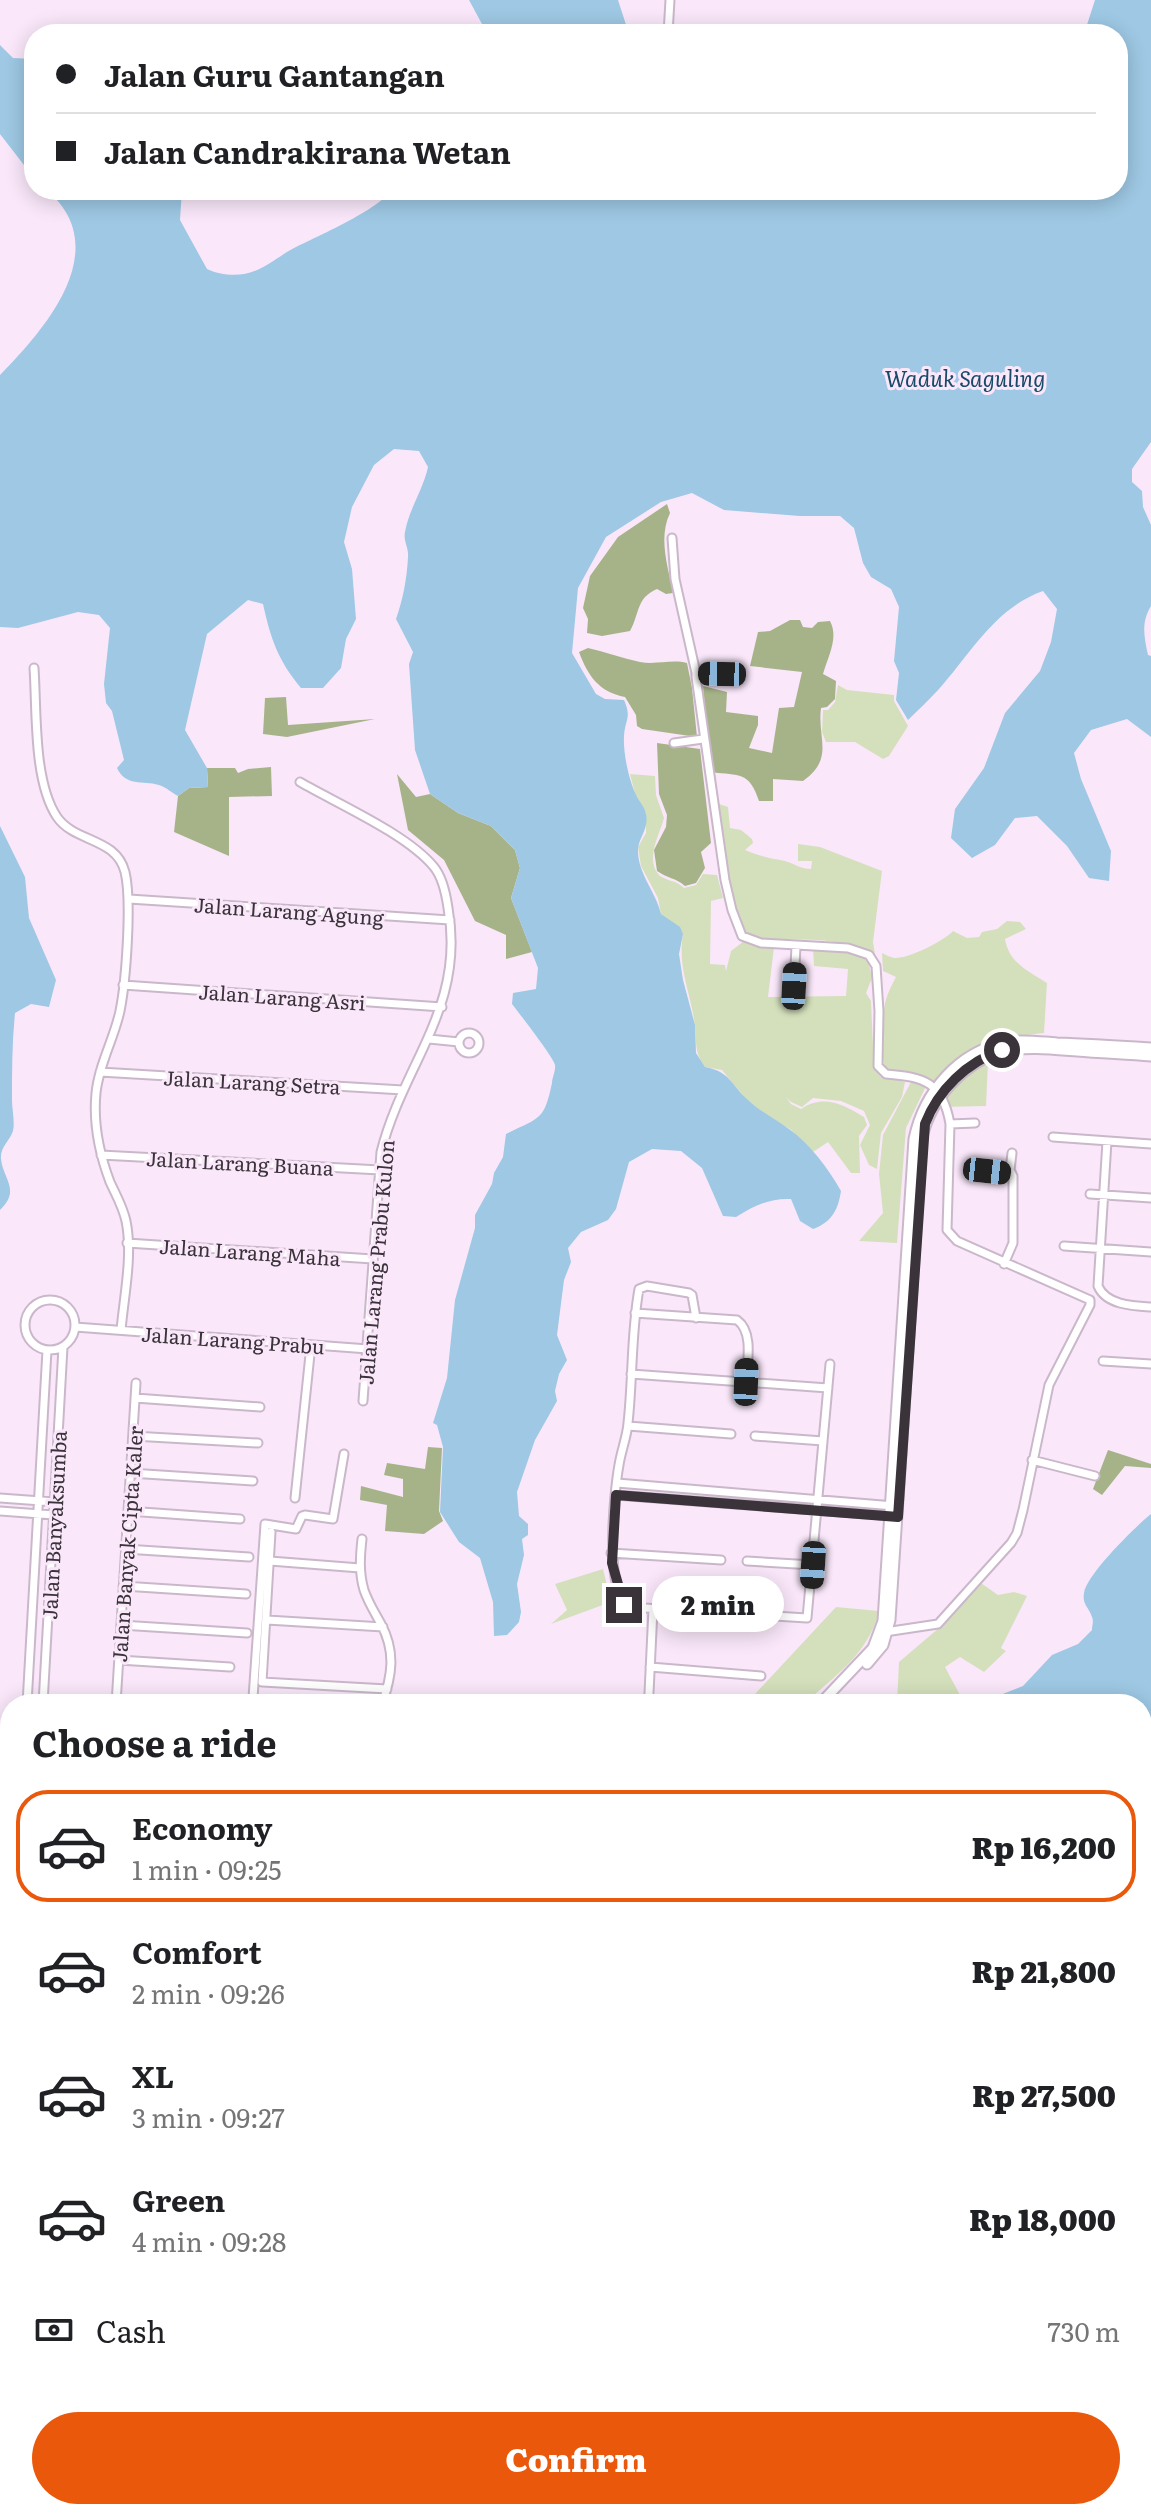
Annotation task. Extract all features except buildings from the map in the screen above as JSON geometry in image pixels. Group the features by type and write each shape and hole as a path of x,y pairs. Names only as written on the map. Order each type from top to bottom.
{"street":[{"path":"669,24 670,0"},
{"path":"672,538 675,579 696,673 725,880 742,936 761,943 848,948 869,955 876,966 878,1066 886,1074 915,1076 938,1092 947,1109 950,1124 947,1230 957,1241 1090,1300 1049,1385 1017,1533 938,1624 884,1632 829,1694"},
{"path":"34,668 40,761 46,794 56,816 64,824 115,853 124,869 129,899 120,1012 100,1072 95,1117 101,1155 126,1222 121,1330"},
{"path":"696,673 722,674"},
{"path":"674,743 703,739"},
{"name":"Jalan Larang Prabu Kulon","path":"300,782 399,839 425,858 440,877 450,920 450,956 442,1007 387,1127 380,1170 363,1401"},
{"name":"Jalan Larang Agung","path":"129,899 450,920"},
{"path":"794,986 796,946"},
{"name":"Jalan Larang Asri","path":"123,985 442,1007"},
{"path":"429,1039 459,1042"},
{"path":"838,1694 878,1652 884,1632 894,1511 914,1139 918,1120 945,1077 968,1057 991,1047 1012,1041 1151,1048"},
{"path":"938,1092 973,1064 1002,1050 1037,1047 1151,1056"},
{"name":"Jalan Larang Setra","path":"100,1072 403,1090"},
{"path":"950,1124 975,1123"},
{"path":"1053,1137 1151,1144"},
{"path":"1107,1141 1098,1286 1101,1294 1122,1304 1151,1307"},
{"path":"1004,1264 1013,1243 1012,1153"},
{"name":"Jalan Larang Buana","path":"101,1155 380,1170"},
{"path":"983,1170 1010,1173"},
{"path":"1090,1194 1151,1198"},
{"name":"Jalan Larang Maha","path":"127,1243 373,1259"},
{"path":"1064,1246 1151,1252"},
{"path":"696,1318 692,1295 647,1286 639,1289 628,1426 618,1465 611,1553 624,1605 807,1618 830,1364"},
{"path":"44,1300 56,1300 73,1315 75,1327 73,1335 63,1347 47,1350 36,1346 28,1338 25,1326 27,1315 34,1306 44,1300"},
{"path":"635,1313 737,1320 743,1324 747,1336 746,1382"},
{"name":"Jalan Larang Prabu","path":"75,1327 368,1349"},
{"path":"295,1498 311,1345"},
{"name":"Jalan Banyaksumba","path":"44,1694 63,1347"},
{"name":"Jalan Banyaksumba","path":"28,1694 47,1350"},
{"path":"1103,1361 1151,1364"},
{"path":"631,1374 828,1388"},
{"name":"Jalan Banyak Cipta Kaler","path":"117,1694 136,1383"},
{"path":"135,1398 260,1407"},
{"path":"628,1426 731,1434"},
{"path":"133,1436 258,1443"},
{"path":"755,1436 823,1441"},
{"path":"253,1694 265,1524 296,1529 305,1515 333,1519 344,1454"},
{"path":"1032,1460 1095,1476"},
{"path":"130,1473 253,1481"},
{"path":"617,1483 818,1500 894,1511"},
{"path":"738,1505 739,1494"},
{"path":"616,1495 817,1510 894,1511"},
{"path":"0,1498 55,1502"},
{"path":"0,1511 54,1515"},
{"path":"128,1511 240,1519"},
{"path":"271,1532 262,1682 387,1689"},
{"path":"362,1539 360,1568 368,1601 383,1627 391,1653 392,1672 385,1694"},
{"path":"125,1549 249,1557"},
{"path":"611,1553 721,1560"},
{"path":"270,1561 360,1568"},
{"path":"747,1561 813,1565"},
{"path":"123,1586 246,1594"},
{"path":"649,1693 653,1609"},
{"path":"267,1620 383,1627"},
{"path":"121,1625 247,1633"},
{"path":"119,1660 230,1667"},
{"path":"650,1667 761,1676"}],"green space":[{"path":"667,504 670,513 664,542 673,593 666,594 657,589 645,597 630,631 602,636 587,633 588,619 583,608 590,576 618,537"},
{"path":"790,620 800,620 803,627 812,628 818,622 830,621 833,640 823,674 836,681 835,699 827,707 821,708 822,756 813,773 803,781 773,779 773,801 759,801 747,780 736,775 711,772 703,686 727,692 726,712 758,716 758,725 749,748 772,753 779,708 794,707 802,672 750,666 758,632 770,631"},
{"path":"588,648 640,662 687,663 697,737 637,726 636,715 625,697 601,687 586,668 579,652"},
{"path":"838,685 847,690 894,695 894,701 908,726 889,756 883,759 855,742 826,742 822,732 823,710 828,710 835,702"},
{"path":"286,697 288,725 375,719 287,737 263,734 265,698"},
{"path":"657,743 700,749 711,843 701,852 705,868 696,883 685,886 657,871 654,850 666,827 667,815 659,794"},
{"path":"271,767 272,796 229,797 229,856 174,832 178,796 189,788 208,787 207,768 235,768 238,773"},
{"path":"397,774 416,797 430,794 458,813 491,826 515,850 520,868 511,898 532,952 506,959 506,935 475,921 444,860 408,830"},
{"path":"630,774 655,776 656,795 664,818 653,855 655,870 660,876 684,888 696,885 703,874 717,875 723,898 711,901 710,964 725,965 726,971 731,951 744,941 730,901 716,803 728,807 730,828 741,830 752,839 753,843 745,850 811,869 812,861 798,861 798,844 820,847 882,871 873,942 877,967 869,956 845,944 775,939 768,997 846,996 848,969 814,966 813,949 847,950 868,960 872,978 866,993 871,1001 874,1069 881,1077 905,1082 902,1097 881,1133 877,1169 869,1165 860,1145 870,1125 864,1111 841,1101 813,1098 802,1107 786,1097 791,1104 801,1109 817,1102 833,1102 864,1117 867,1125 859,1136 860,1173 851,1173 828,1142 813,1152 790,1129 745,1098 722,1070 705,1067 701,1061 683,969 683,934 661,914 658,898 641,866 638,847 646,833 646,813 635,794"},
{"path":"1007,921 1020,922 1026,929 1005,939 1011,954 1020,966 1047,983 1044,1033 1012,1037 971,1051 936,1083 885,1067 884,1011 896,977 883,971 882,953 894,958 908,956 953,931 967,938 979,937 982,932 997,929"},
{"path":"988,1062 986,1106 941,1107 960,1080"},
{"path":"911,1082 927,1084 906,1128 897,1243 859,1241 883,1213 879,1174 883,1135"},
{"path":"428,1447 442,1448 439,1511 443,1521 424,1534 385,1531 387,1505 360,1500 361,1486 403,1497 403,1479 384,1475 387,1463 425,1469"},
{"path":"1108,1450 1151,1464 1151,1468 1125,1466 1102,1495 1093,1489"},
{"path":"603,1569 611,1602 551,1624 567,1610 555,1584"},
{"path":"978,1581 998,1595 1014,1592 1027,1596 1001,1648 1006,1651 984,1672 960,1657 945,1667 959,1694 897,1694 899,1662 946,1622"},
{"path":"836,1607 879,1611 859,1652 815,1694 755,1694"}],"water":[{"path":"469,0 618,0 626,24 482,24"},
{"name":"Waduk Saguling","path":"1095,0 1151,0 1151,442 1132,469 1132,482 1142,491 1143,507 1151,525 1151,606 1144,630 1148,655 1151,656 1151,737 1127,719 1091,730 1074,753 1081,779 1111,851 1109,881 1089,878 1067,846 1037,816 1015,818 995,845 972,858 951,838 955,809 984,768 1005,713 1040,671 1051,642 1057,609 1043,591 1011,608 997,620 939,689 908,720 896,700 899,673 894,661 899,607 891,589 871,577 863,563 854,528 840,516 724,510 692,493 661,502 606,537 578,588 572,653 596,694 605,699 624,700 626,706 626,759 631,783 647,819 638,858 661,914 680,927 683,934 679,954 695,1025 696,1053 705,1067 725,1075 753,1104 804,1142 841,1191 833,1214 813,1229 800,1221 791,1199 762,1204 736,1217 723,1216 702,1168 681,1151 652,1149 629,1162 616,1209 608,1220 581,1232 568,1248 571,1262 564,1280 557,1335 567,1360 559,1374 555,1391 557,1401 535,1440 517,1492 519,1516 528,1524 528,1535 522,1539 524,1555 517,1584 521,1612 519,1622 507,1635 494,1636 493,1602 480,1558 459,1542 440,1512 443,1447 437,1425 433,1423 447,1378 455,1300 475,1228 475,1215 503,1157 506,1134 543,1111 555,1067 512,1004 513,993 536,989 538,968 511,898 520,868 515,850 491,826 458,813 430,794 415,750 409,664 413,652 396,619 407,573 405,532 428,467 419,451 394,449 374,465 352,507 344,542 352,569 356,619 346,639 341,668 323,688 301,688 276,649 263,604 248,600 207,634 185,730 207,768 208,787 189,788 178,796 159,785 125,778 117,768 124,760 112,711 106,703 104,684 110,628 99,615 78,612 18,628 0,627 0,375 53,311 66,287 74,262 75,237 66,213 55,200 181,200 180,220 207,269 235,275 257,270 381,200 1128,200 1128,24 1087,24"},
{"path":"0,45 13,58 24,59 24,165 0,134"},
{"path":"0,826 25,877 29,918 56,980 49,1007 31,1004 15,1013 12,1067 14,1127 1,1155 10,1190 0,1210"},
{"path":"1151,1514 1151,1694 1003,1694 1023,1686 1052,1655 1078,1644 1092,1630 1093,1619 1084,1600 1087,1585 1093,1574"}],"route":[{"path":"624,1605 611,1553 616,1495 898,1517 922,1137 929,1114 940,1095 973,1064 1002,1050"}]}
